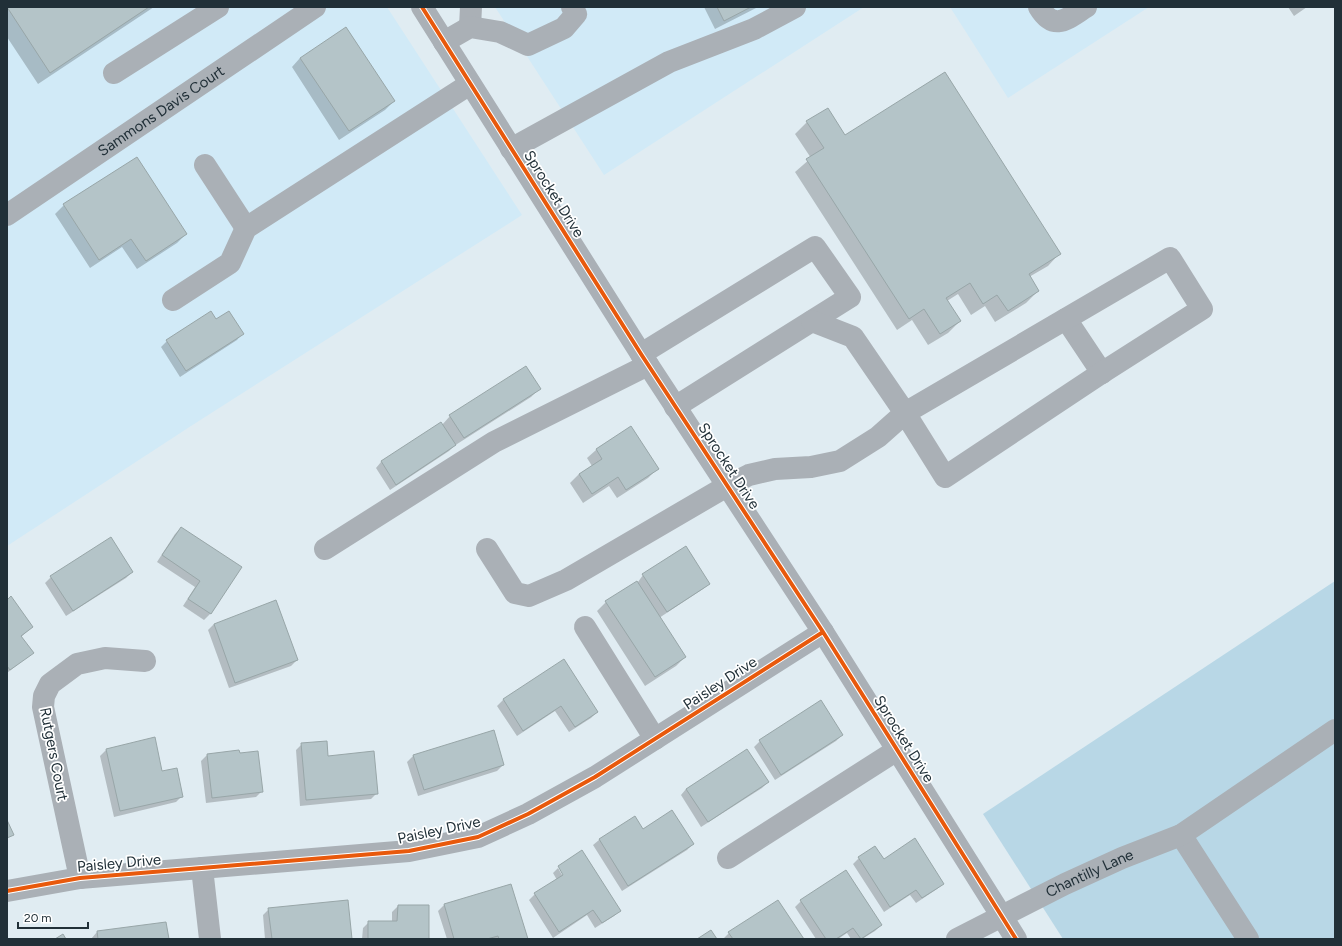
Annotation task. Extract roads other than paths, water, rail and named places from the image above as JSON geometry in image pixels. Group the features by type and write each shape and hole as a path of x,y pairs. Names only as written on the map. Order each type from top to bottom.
{"street":[{"path":"114,73 218,7"},
{"name":"Sammons Davis Court","path":"7,215 315,7"},
{"name":"Sprocket Drive","path":"422,7 675,407 823,632 1000,916 1016,939"},
{"path":"444,42 470,17 528,45 564,28 576,14 572,7"},
{"path":"512,149 668,62 754,29 795,7"},
{"path":"1039,7 1045,17 1055,22 1067,19 1086,7"},
{"path":"173,300 230,263 246,228 470,84"},
{"path":"205,165 246,228"},
{"path":"325,549 494,442 645,359 815,247 850,297 675,407"},
{"path":"487,549 515,593 529,596 566,580 727,486 749,475 775,470 811,467 840,461 878,437 905,414 1170,258 1202,309 945,477 905,414 853,337 812,321"},
{"path":"1066,319 1102,373"},
{"path":"585,627 655,739"},
{"name":"Paisley Drive","path":"7,891 80,878 409,851 478,837 541,807 595,777 823,632"},
{"name":"Rutgers Court","path":"80,878 43,707 44,696 50,684 77,664 105,658 145,661"},
{"name":"Chantilly Lane","path":"957,939 1065,884 1122,858 1181,835 1335,730"},
{"path":"728,858 897,750"},
{"path":"1181,835 1248,939"},
{"path":"202,868 210,939"}]}
